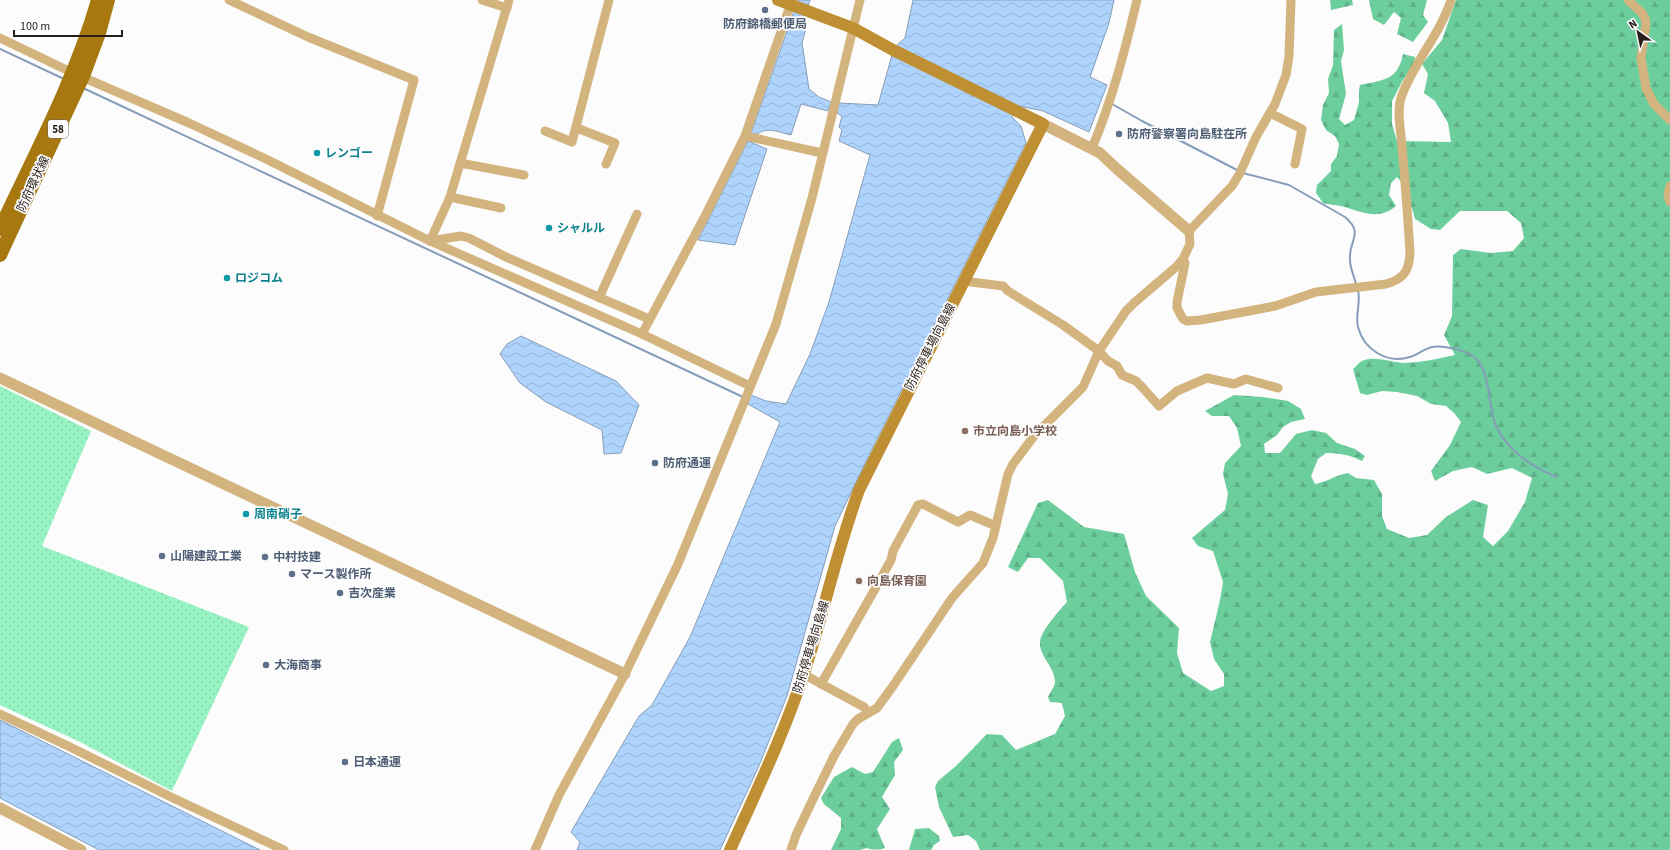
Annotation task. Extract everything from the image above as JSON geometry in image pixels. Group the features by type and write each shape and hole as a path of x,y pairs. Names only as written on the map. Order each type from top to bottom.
{"main road":[{"name":"防府環状線","path":"0,255 78,74 98,0"},
{"name":"防府環状線","path":"0,229 100,33 108,0"},
{"path":"778,0 853,28 893,50 1043,124"},
{"name":"防府停車場向島線","path":"730,850 788,719 815,639 843,535 859,490 1043,124"}],"street":[{"path":"229,0 308,36 414,80 377,216"},
{"path":"430,241 450,197 508,4 482,0"},
{"path":"545,132 572,142 577,128 609,0"},
{"path":"535,850 559,795 625,674 678,564 776,324 812,198 860,0"},
{"path":"1092,148 1127,40 1137,0"},
{"path":"1189,231 1232,186 1275,104 1282,87 1289,56 1291,38 1291,0"},
{"path":"1183,259 1185,263 1177,308 1183,318 1187,321 1202,320 1269,307 1316,292 1386,284 1396,281 1405,274 1410,265 1410,253 1400,105 1402,96 1410,79 1440,27 1451,0"},
{"path":"1628,0 1642,13 1645,18 1646,24 1641,58 1646,88 1654,104 1670,120"},
{"path":"642,334 705,216 745,136 792,4"},
{"path":"0,38 266,159 377,216 430,241 642,334 750,386"},
{"path":"1270,113 1302,129 1295,164"},
{"path":"791,850 796,835 834,756 853,724 858,719 877,708 952,598 983,563 993,538 1008,474 1013,464 1034,436 1083,388 1100,351 1134,303 1176,268 1183,259 1190,244 1189,231 1122,174 1100,153 1043,124"},
{"path":"577,128 615,143 606,164"},
{"path":"745,136 822,153"},
{"path":"460,163 524,175"},
{"path":"1670,186 1668,195 1670,202"},
{"path":"450,197 502,208"},
{"path":"600,298 637,214"},
{"path":"430,241 461,236 469,238 506,257 650,319"},
{"path":"963,281 1003,286 1008,291 1063,324 1100,351 1108,361 1117,366 1122,375 1136,381 1159,406 1177,391 1207,378 1234,384 1246,379 1278,388"},
{"path":"0,378 625,674"},
{"path":"821,684 876,589 891,560 893,551 918,505 923,504 958,522 970,515 996,526"},
{"path":"803,674 864,707 868,713"},
{"path":"0,714 284,850"},
{"path":"0,808 81,850"}],"green space":[{"path":"1330,0 1352,0 1353,5 1331,10"},
{"path":"1369,0 1427,0 1423,15 1428,22 1413,42 1397,34 1401,18 1394,12 1384,25 1373,19"},
{"path":"1456,0 1670,0 1670,850 980,850 976,841 968,835 953,837 939,807 935,787 938,781 956,766 987,734 1002,735 1016,750 1055,734 1065,716 1062,703 1050,702 1048,697 1055,683 1052,671 1043,655 1040,643 1041,637 1046,628 1067,602 1063,581 1040,558 1028,558 1018,572 1008,567 1038,503 1048,500 1084,527 1124,534 1135,572 1146,596 1179,628 1177,653 1183,673 1211,691 1224,686 1224,674 1214,659 1210,642 1223,582 1213,551 1198,546 1192,538 1225,510 1228,494 1223,474 1225,463 1241,446 1237,428 1229,416 1212,416 1205,411 1234,395 1263,397 1288,401 1301,409 1305,419 1291,422 1283,427 1277,435 1264,444 1265,453 1280,453 1296,434 1312,430 1326,433 1337,443 1355,449 1365,456 1362,461 1353,457 1335,453 1326,453 1318,459 1311,476 1315,484 1348,473 1356,478 1374,480 1382,494 1382,516 1387,529 1409,538 1427,535 1446,517 1473,500 1488,505 1483,537 1493,546 1508,531 1525,502 1532,478 1512,468 1487,474 1472,467 1453,471 1435,481 1431,471 1450,445 1461,422 1446,406 1431,404 1417,396 1382,391 1367,395 1360,393 1353,369 1367,359 1405,363 1455,355 1444,335 1452,316 1453,255 1461,249 1491,253 1513,251 1524,238 1521,223 1507,211 1460,211 1440,230 1431,229 1415,219 1412,208 1404,201 1403,184 1397,177 1391,183 1389,195 1396,206 1384,213 1371,214 1342,206 1323,203 1316,193 1317,185 1331,171 1331,164 1337,156 1339,144 1335,136 1326,130 1321,120 1323,105 1329,93 1328,79 1333,65 1334,30 1342,24 1344,50 1341,61 1346,94 1339,119 1345,125 1354,120 1359,102 1360,85 1383,80 1394,74 1401,63 1403,54 1415,57 1414,65 1403,80 1392,101 1392,124 1397,141 1451,142 1448,123 1435,101 1424,93 1428,74 1422,64 1442,40"},
{"path":"0,386 91,431 42,546 249,627 172,791 80,742 0,705"},
{"path":"899,738 903,750 894,762 895,775 882,797 890,809 877,829 885,848 876,850 867,848 860,850 831,850 841,829 841,818 824,804 821,798 834,777 852,767 865,774 873,772 892,742"},
{"path":"929,828 939,836 940,841 934,845 931,850 909,850 915,829"}],"water":[{"path":"798,0 810,0 804,20 806,28 802,43 809,89 819,97 831,102 828,111 801,104 791,135 768,130 760,132 756,135 751,133"},
{"path":"913,0 1114,0 1109,23 1090,77 1107,85 1089,132 1043,111 1019,106 1012,117 1021,126 1026,143 872,449 835,526 787,696 758,768 720,850 577,850 580,842 571,832 639,716 652,705 690,637 780,422 748,404 751,395 766,401 786,404 810,354 829,302 870,155 839,141 842,130 839,127 842,116 837,113 839,103 878,105 894,48 905,38"},
{"path":"748,141 767,149 735,245 698,240"},
{"path":"521,336 616,381 639,405 621,453 604,454 602,430 546,402 520,383 500,354 507,344"},
{"path":"0,720 260,850 99,850 0,798"}],"waterway":[{"path":"0,49 64,79"},
{"path":"83,88 743,397"},
{"path":"1112,104 1239,171"},
{"path":"1243,173 1289,185 1345,217 1351,223 1355,233 1351,247 1350,260 1351,269 1356,284"},
{"path":"1358,290 1358,327 1365,342 1371,348 1385,357 1401,359 1410,357 1432,347 1447,347 1473,356 1479,362 1483,370 1494,420 1502,436 1522,458 1539,469 1557,477"}],"place":[{"name":"防府錦橋郵便局","path":"765,10"},
{"name":"防府警察署向島駐在所","path":"1119,134"},
{"name":"レンゴー","path":"317,153"},
{"name":"シャルル","path":"549,228"},
{"name":"ロジコム","path":"227,278"},
{"name":"市立向島小学校","path":"965,431"},
{"name":"防府通運","path":"655,463"},
{"name":"周南硝子","path":"246,514"},
{"name":"山陽建設工業","path":"162,556"},
{"name":"中村技建","path":"265,557"},
{"name":"マース製作所","path":"292,574"},
{"name":"向島保育園","path":"859,581"},
{"name":"吉次産業","path":"340,593"},
{"name":"大海商事","path":"266,665"},
{"name":"日本通運","path":"345,762"}]}
